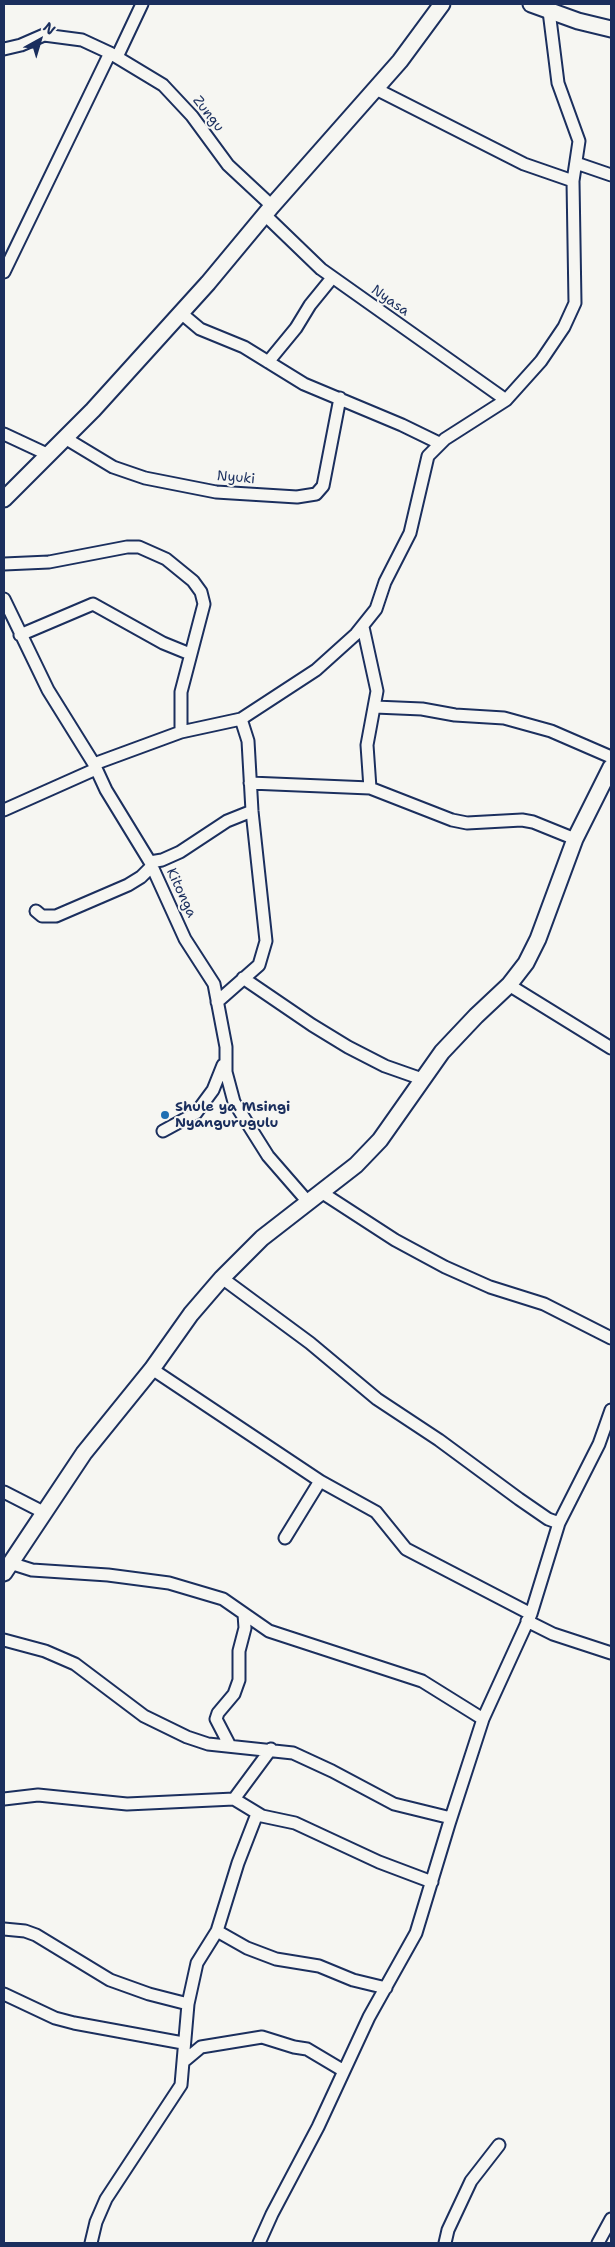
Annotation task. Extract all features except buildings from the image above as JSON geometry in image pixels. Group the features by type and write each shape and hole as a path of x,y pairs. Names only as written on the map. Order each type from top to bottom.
{"street":[{"path":"4,272 113,55 142,4"},
{"path":"4,499 49,455 181,314 269,210 400,61 442,4"},
{"path":"531,4 611,30"},
{"path":"4,810 95,766 181,732 241,719 316,670 363,627 376,609 385,582 410,533 428,456 439,444 506,400 541,361 564,327 575,303 573,181 579,141 558,83 549,11"},
{"name":"Zungu","path":"4,49 21,45 44,35 82,40 96,45 164,85 192,116 228,165 269,210"},
{"path":"376,89 524,164 573,181"},
{"path":"576,163 611,175"},
{"name":"Nyasa","path":"269,210 332,278 506,400"},
{"path":"268,362 296,328 310,305 332,278"},
{"path":"181,314 200,328 237,344 304,384 340,398 439,444"},
{"name":"Nyuki","path":"65,438 113,467 145,478 216,492 297,497 316,494 323,486 340,398"},
{"path":"4,434 49,455"},
{"path":"4,564 55,561 127,547 148,549 180,569 201,592 203,609 181,692 181,732"},
{"name":"Kitonga","path":"4,599 48,690 95,766 106,790 151,864 185,939 214,984 226,1048 225,1059 228,1085 234,1102 268,1156 308,1202"},
{"path":"20,635 92,604 163,643 190,654"},
{"path":"363,627 375,679 375,707 370,723 367,745 370,788"},
{"path":"375,707 422,709 455,715 504,718 551,731 611,757"},
{"path":"217,1002 259,965 266,941 252,811 248,741 241,719"},
{"path":"484,1719 422,1681 285,1638 269,1631 223,1599 169,1582 108,1575 7,1568 84,1453 152,1369 191,1314 222,1278 262,1238 356,1165 380,1140 422,1079 462,1030 510,985 526,963 538,939 576,839 611,767"},
{"path":"250,783 370,788 452,820 467,823 527,821 544,825 576,839"},
{"path":"36,911 42,916 56,916 128,885 141,877 151,864 180,852 227,821 252,811"},
{"path":"243,978 348,1047 385,1066 422,1079"},
{"path":"510,985 611,1048"},
{"path":"163,1130 184,1121 200,1108 218,1080 225,1059"},
{"path":"321,1192 394,1240 445,1267 490,1287 544,1304 611,1338"},
{"path":"222,1278 310,1343 377,1399 439,1440 518,1499 548,1519 559,1523"},
{"path":"152,1369 320,1481 376,1512 406,1549 529,1617 552,1634 611,1652"},
{"path":"259,2243 386,1988 416,1933 484,1719 529,1617 559,1523 599,1444 611,1410"},
{"path":"285,1538 320,1481"},
{"path":"4,1492 43,1512"},
{"path":"230,1746 216,1719 218,1713 234,1694 239,1680 239,1651 245,1628 244,1614"},
{"path":"4,1640 45,1651 75,1664 144,1716 187,1737 208,1744 271,1749 293,1753 394,1804 451,1818"},
{"path":"234,1799 271,1749"},
{"path":"4,1799 38,1795 127,1804 234,1799 258,1814 296,1823 379,1862 432,1882"},
{"path":"91,2243 96,2222 106,2198 181,2085 183,2043 188,2004 199,1957 217,1931 238,1863 258,1814"},
{"path":"4,1929 25,1931 36,1935 110,1980 149,1994 188,2004"},
{"path":"217,1931 247,1948 276,1959 319,1966 354,1980 386,1988"},
{"path":"4,1994 54,2018 74,2024 183,2043"},
{"path":"183,2062 201,2047 262,2037 307,2049 344,2071"},
{"path":"445,2243 448,2230 471,2181 499,2145"},
{"path":"598,2243 611,2219"}],"place":[{"name":"Shule ya Msingi Nyangurugulu","path":"165,1115"}]}
